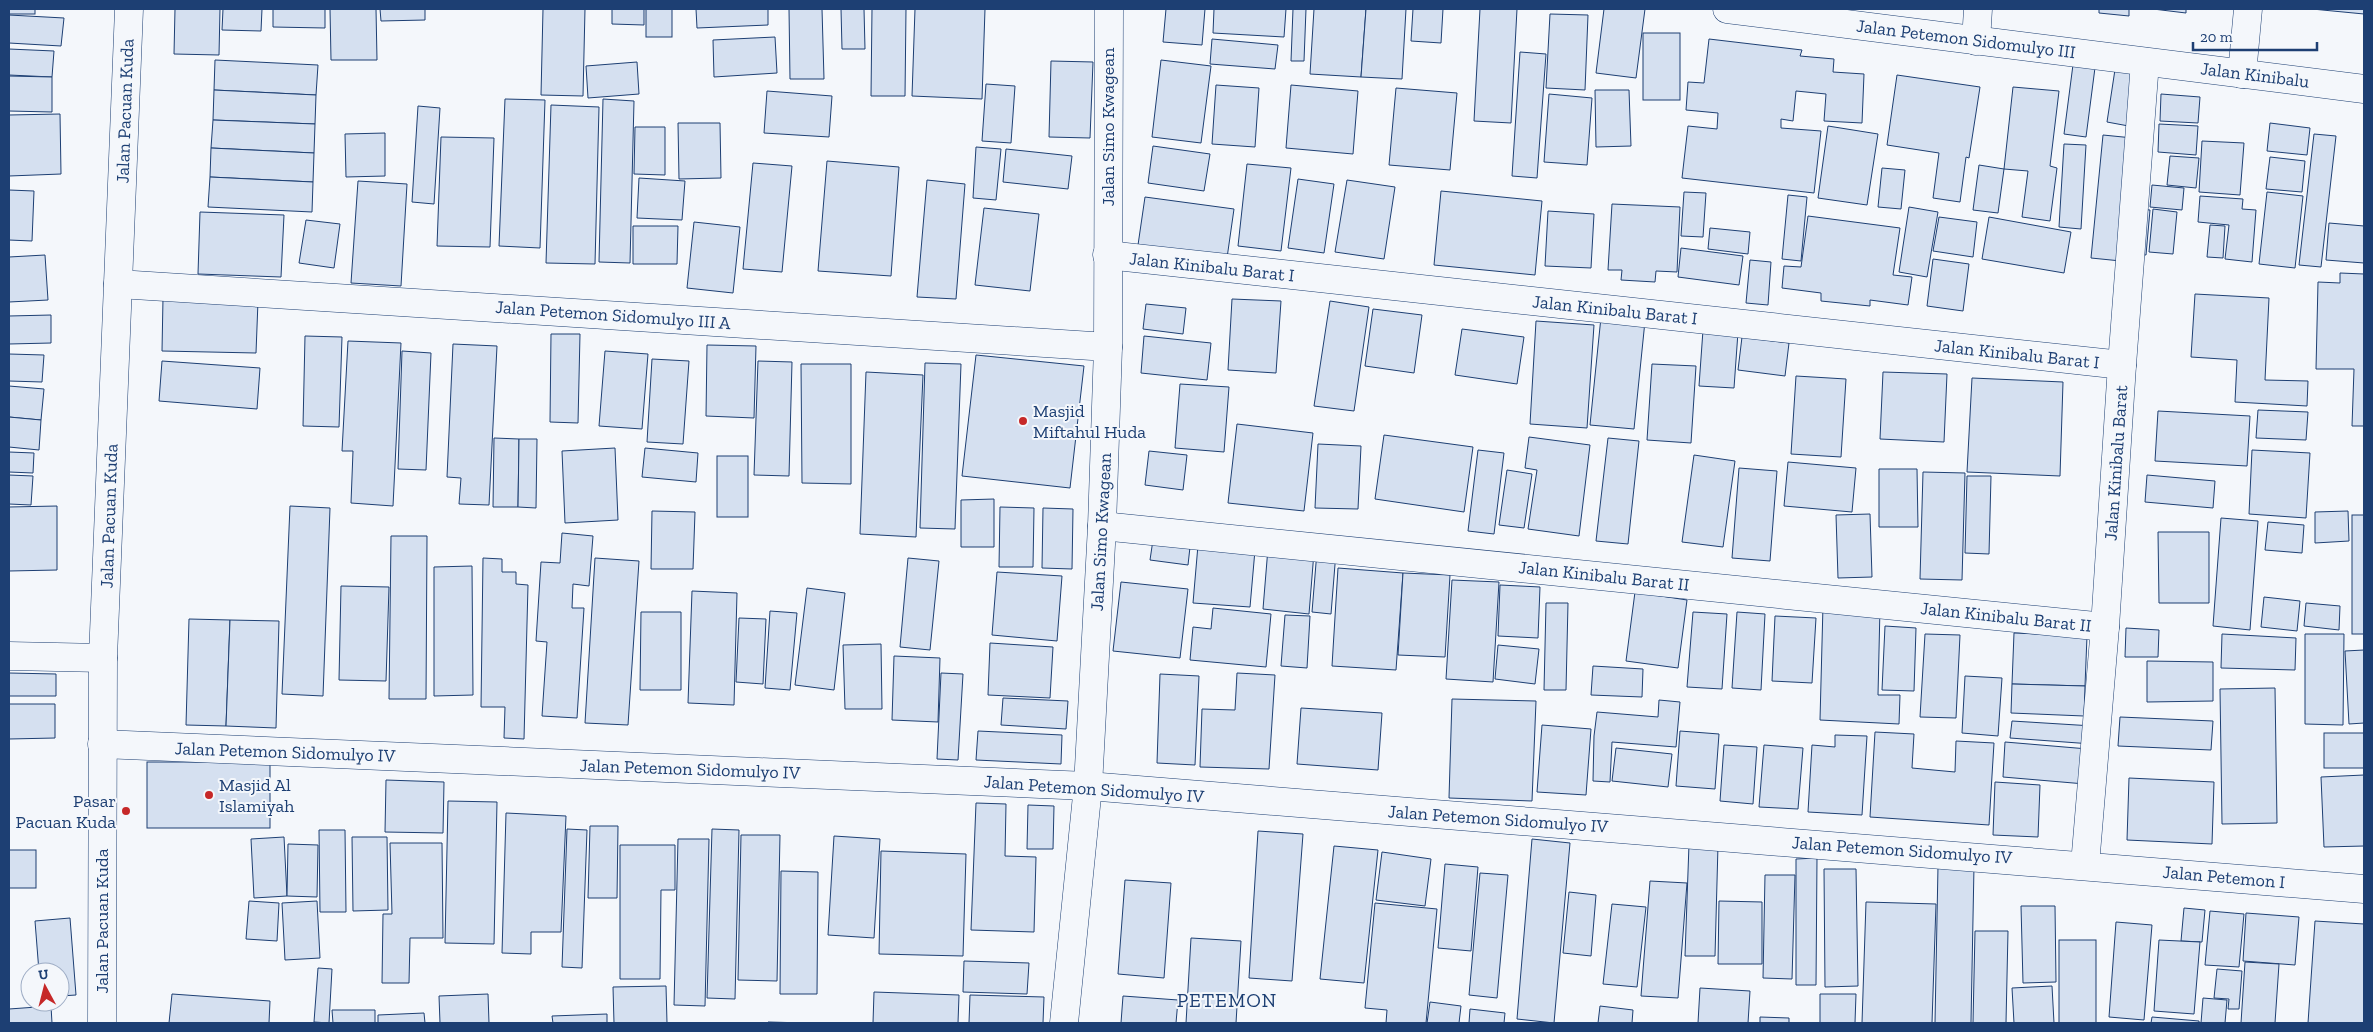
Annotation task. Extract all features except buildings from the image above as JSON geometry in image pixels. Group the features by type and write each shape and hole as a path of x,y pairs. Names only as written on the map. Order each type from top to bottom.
{"street":[{"name":"Jalan Pacuan Kuda","path":"102,1023 103,658 129,9"},
{"name":"Jalan Simo Kwagean","path":"1064,1023 1088,786 1102,526 1108,347 1109,9"},
{"name":"Jalan Petemon Sidomulyo III","path":"1727,9 2145,62"},
{"path":"1976,41 1978,9"},
{"path":"2242,74 2248,9"},
{"name":"Jalan Kinibalu","path":"2145,62 2364,89"},
{"name":"Jalan Kinibalu Barat","path":"2085,865 2105,627 2145,62"},
{"name":"Jalan Kinibalu Barat I","path":"1107,255 2122,366"},
{"name":"Jalan Petemon Sidomulyo III A","path":"118,284 1108,347"},
{"name":"Jalan Kinibalu Barat II","path":"1102,526 2105,627"},
{"path":"9,656 103,658"},
{"name":"Jalan Petemon Sidomulyo IV","path":"102,744 1088,786 2085,865"},
{"name":"Jalan Petemon I","path":"2085,865 2364,889"}],"place":[{"name":"Masjid Miftahul Huda","path":"1023,421"},
{"name":"Masjid Al Islamiyah","path":"209,795"},
{"name":"Pasar Pacuan Kuda","path":"126,811"}],"district":[{"name":"PETEMON","path":"1227,1000"}]}
